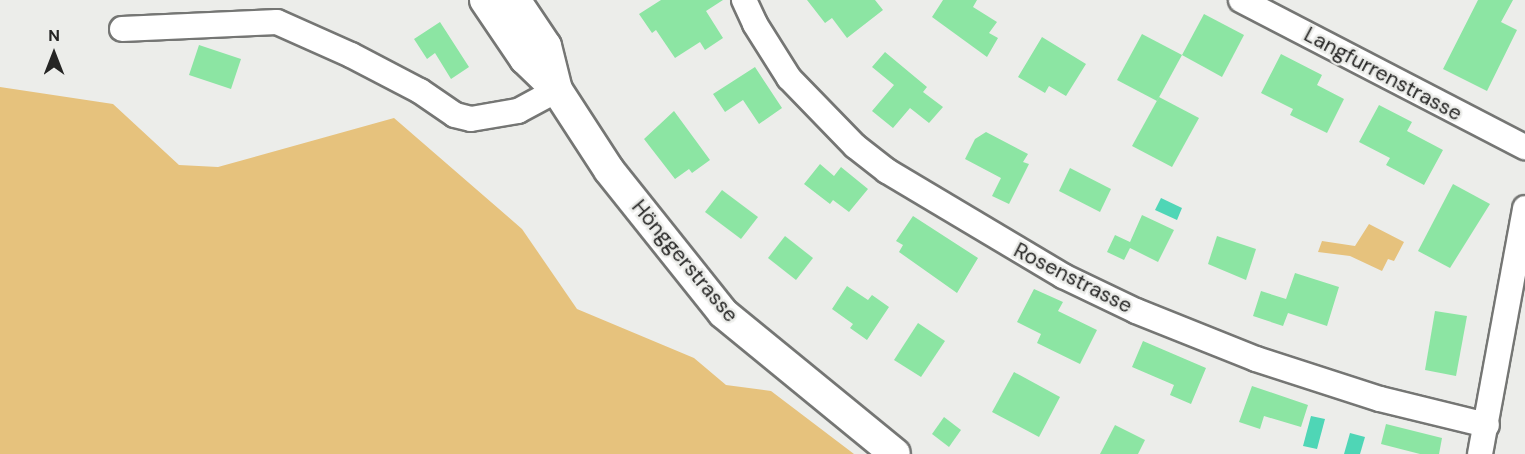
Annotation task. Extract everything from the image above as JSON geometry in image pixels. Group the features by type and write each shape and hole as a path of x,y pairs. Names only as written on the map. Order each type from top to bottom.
{"main road":[{"name":"Hönggerstrasse","path":"485,0 525,59 557,90 609,170 723,313 895,454"},
{"name":"Hönggerstrasse","path":"515,0 546,46 557,90"}],"street":[{"name":"Rosenstrasse","path":"744,0 755,24 789,78 855,146 897,177 1063,276 1136,311 1267,362 1380,399 1487,425"},
{"name":"Langfurrenstrasse","path":"1241,0 1525,147"},
{"path":"122,29 277,22 351,55 420,91 455,115 471,119 518,111 557,90"},
{"path":"1480,454 1525,208"}],"shaded area":[{"path":"0,87 113,104 179,165 218,167 394,118 522,229 577,309 694,358 726,385 771,391 854,454 0,454"},
{"path":"1161,198 1182,208 1177,220 1155,210"},
{"path":"1369,224 1404,242 1394,261 1388,259 1382,271 1350,256 1318,252 1322,241 1355,246"},
{"path":"1311,416 1325,419 1317,449 1303,446"},
{"path":"1350,433 1365,437 1360,454 1344,454"}],"building":[{"path":"661,0 723,0 706,11 723,38 705,50 700,42 675,58 656,30 652,33 639,14"},
{"path":"807,0 875,0 883,10 847,38 832,18 825,23"},
{"path":"943,0 977,0 973,7 997,22 989,33 998,38 987,57 932,17"},
{"path":"1478,0 1513,0 1501,22 1517,30 1487,91 1443,69"},
{"path":"1204,14 1244,35 1222,77 1182,55"},
{"path":"440,22 469,67 451,79 435,53 427,59 414,39"},
{"path":"1142,34 1182,55 1157,101 1117,80"},
{"path":"1042,37 1086,64 1066,96 1049,86 1045,93 1018,77"},
{"path":"199,45 241,59 231,89 189,75"},
{"path":"885,52 927,87 923,92 943,107 929,123 910,108 893,128 872,111 894,85 872,67"},
{"path":"1281,54 1322,75 1317,85 1344,99 1327,133 1290,115 1293,109 1261,93"},
{"path":"755,67 782,108 759,124 743,100 725,112 713,94"},
{"path":"1159,97 1199,118 1172,167 1132,146"},
{"path":"1379,105 1412,122 1407,131 1443,150 1424,185 1386,165 1390,158 1359,142"},
{"path":"674,111 710,160 692,173 689,169 675,179 644,139"},
{"path":"986,132 1028,154 1023,162 1029,164 1009,204 992,196 1001,178 965,159 975,139"},
{"path":"820,164 834,176 841,167 868,189 849,212 833,200 830,204 804,184"},
{"path":"1070,168 1111,189 1100,212 1059,191"},
{"path":"1453,184 1490,204 1450,268 1418,251"},
{"path":"722,190 758,217 741,239 705,212"},
{"path":"1142,215 1174,230 1158,262 1130,248 1124,260 1107,252 1115,235 1130,242"},
{"path":"913,216 978,258 957,293 899,252 903,245 896,241"},
{"path":"785,236 813,258 796,280 768,258"},
{"path":"1217,236 1256,249 1246,280 1208,264"},
{"path":"1295,273 1339,287 1327,326 1288,313 1283,326 1253,316 1261,291 1286,299"},
{"path":"847,286 868,300 872,295 889,307 867,340 850,328 853,324 832,309"},
{"path":"1034,289 1063,302 1058,311 1097,330 1080,364 1037,343 1041,334 1017,322"},
{"path":"1435,311 1467,316 1456,376 1425,370"},
{"path":"918,323 945,341 921,377 894,360"},
{"path":"1143,341 1206,368 1191,404 1170,395 1174,385 1132,367"},
{"path":"1014,372 1060,397 1039,437 992,412"},
{"path":"1252,386 1308,405 1301,427 1264,416 1260,429 1239,422"},
{"path":"944,417 961,430 949,447 932,434"},
{"path":"1386,424 1442,438 1439,454 1420,454 1381,444"},
{"path":"1115,425 1145,440 1138,454 1100,454"}]}
